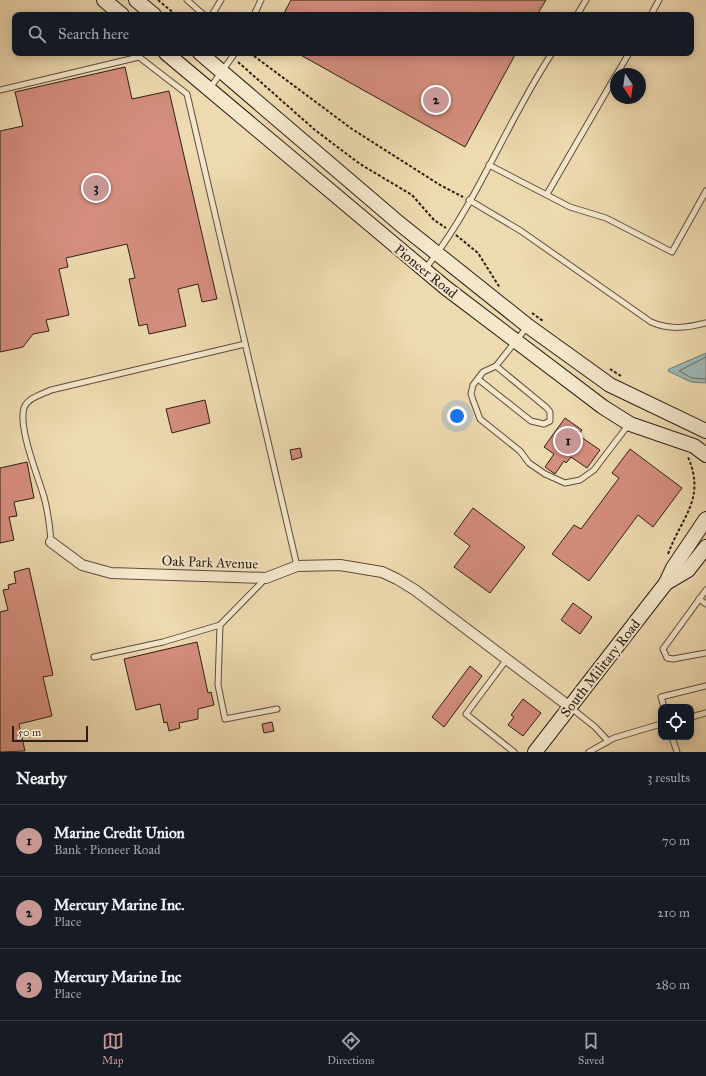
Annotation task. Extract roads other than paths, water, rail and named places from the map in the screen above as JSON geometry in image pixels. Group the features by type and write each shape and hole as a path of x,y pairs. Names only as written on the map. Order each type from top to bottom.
{"main road":[{"path":"104,0 118,12"},
{"path":"136,0 150,12"},
{"name":"Pioneer Road","path":"170,56 424,270 603,407 630,424 694,446 706,455"},
{"name":"Pioneer Road","path":"204,56 437,255 528,326 610,385 706,431"},
{"name":"South Military Road","path":"535,752 666,583 673,568 706,519"},
{"name":"South Military Road","path":"666,583 688,570 706,547"}],"street":[{"name":"Oak Park Avenue","path":"51,542 82,565 111,573 266,578 297,566 325,564 353,566 390,575 415,590 570,707"}],"lane":[{"path":"214,12 221,0"},
{"path":"255,12 261,0"},
{"path":"579,12 586,0"},
{"path":"653,12 659,0"},
{"path":"188,1 201,12"},
{"path":"209,89 233,56"},
{"path":"424,270 437,255 452,232 533,83 550,56"},
{"path":"620,68 627,56"},
{"path":"0,90 139,57 187,94 297,566"},
{"path":"547,194 610,85"},
{"path":"489,165 570,206 606,218 672,252 706,190"},
{"path":"469,200 521,231 651,322 661,326 674,328 706,322"},
{"path":"528,326 496,366 483,372 472,388 471,394 480,419 520,451 529,463 561,482 580,480 589,474 630,424"},
{"path":"51,542 45,504 28,445 23,420 24,407 32,399 51,390 245,344"},
{"path":"478,378 531,421 544,424 550,421 550,412 547,408 496,366"},
{"path":"94,657 162,642 220,625 266,578"},
{"path":"706,590 663,649 667,658 673,659 706,653"},
{"path":"699,599 706,604"},
{"path":"220,625 218,685 225,719 277,708"},
{"path":"507,659 466,714 514,752"},
{"path":"663,704 661,696 706,686"},
{"path":"570,707 595,726 608,741"},
{"path":"694,716 706,713"},
{"path":"589,752 608,741 630,732 658,725"},
{"path":"673,740 677,752"}],"water":[{"path":"706,353 706,383 691,382 668,371 669,369"}],"place":[{"name":"Mercury Marine Inc.","path":"436,100"},
{"name":"Mercury Marine Inc","path":"96,188"},
{"name":"Marine Credit Union","path":"568,441"}]}
